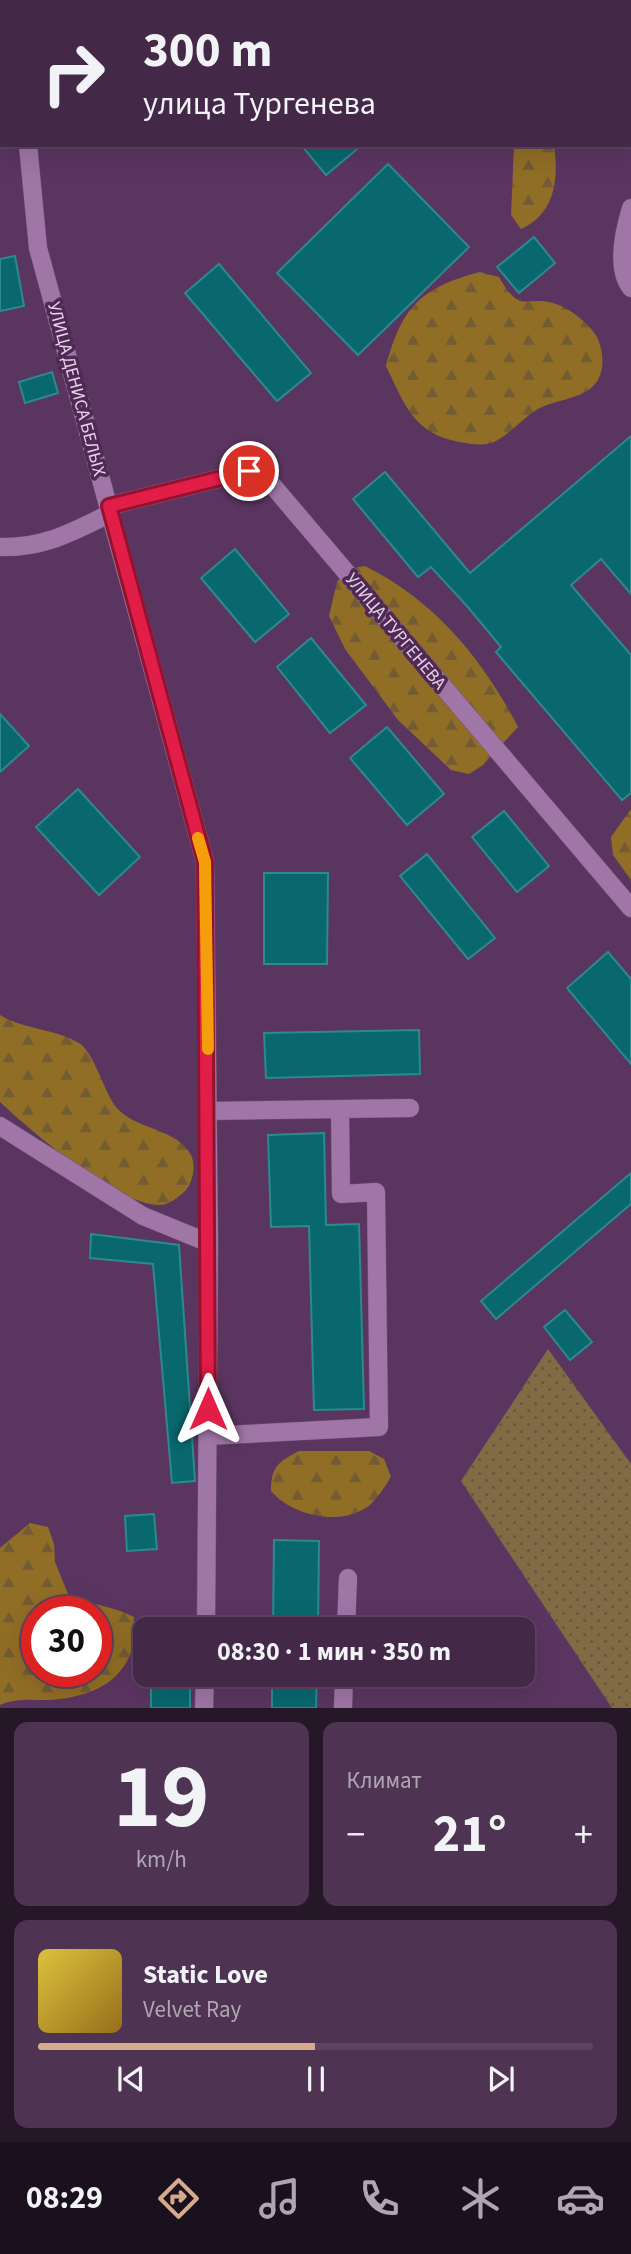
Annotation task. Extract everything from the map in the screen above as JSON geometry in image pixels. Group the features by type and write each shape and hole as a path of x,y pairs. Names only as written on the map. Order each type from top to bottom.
{"street":[{"name":"УЛИЦА ДЕНИСА БЕЛЫХ","path":"29,147 38,248 205,862 209,1243 205,1617"},
{"path":"631,208 622,237 626,282 631,288"},
{"name":"УЛИЦА ТУРГЕНЕВА","path":"0,547 34,546 52,541 110,510 249,471 273,486 631,908"},
{"path":"208,1111 410,1108"},
{"path":"208,1436 379,1427 376,1192 341,1194 340,1109"},
{"path":"0,1126 143,1216 209,1243"},
{"path":"346,1617 348,1578"},
{"path":"204,1708 205,1687"},
{"path":"343,1708 344,1687"}],"shaded area":[{"path":"548,1349 631,1464 631,1708 612,1708 461,1481"}],"green space":[{"path":"514,147 554,147 555,183 548,205 521,229 511,215"},
{"path":"480,272 499,277 506,289 519,300 556,304 579,317 597,337 602,363 597,382 587,391 538,409 507,434 487,444 459,442 431,432 405,405 386,366 399,329 416,303 442,285"},
{"path":"365,566 390,580 435,614 489,678 518,727 483,765 469,774 451,770 398,720 345,649 329,616 337,582 348,569"},
{"path":"631,809 631,880 613,855 611,837"},
{"path":"0,1015 19,1024 59,1034 79,1043 94,1063 116,1107 124,1115 176,1139 185,1146 193,1164 193,1173 186,1190 163,1205 141,1202 121,1193 75,1164 0,1102"},
{"path":"299,1451 369,1451 384,1459 391,1477 374,1501 360,1511 347,1516 319,1516 292,1507 271,1491 272,1476 277,1466"},
{"path":"30,1523 48,1527 54,1544 55,1562 68,1594 73,1596 21,1596 21,1687 100,1687 74,1697 18,1700 0,1705 0,1548"},
{"path":"112,1608 134,1617 130,1655 112,1679"}],"building":[{"path":"303,147 360,147 326,175"},
{"path":"388,164 469,247 358,355 277,273"},
{"path":"534,237 555,263 519,293 497,267"},
{"path":"15,256 24,306 0,311 0,259"},
{"path":"219,264 311,373 277,401 185,293"},
{"path":"52,372 58,393 25,403 19,382"},
{"path":"631,436 631,594 601,559 571,585 631,655 631,793 622,800 496,652 501,647 467,606 431,567 418,577 353,499 385,472 470,573"},
{"path":"235,549 289,614 255,642 201,578"},
{"path":"311,638 366,705 330,733 277,667"},
{"path":"0,714 29,746 0,772"},
{"path":"387,727 444,794 407,825 350,758"},
{"path":"78,789 140,857 99,895 36,827"},
{"path":"504,811 549,866 517,892 472,837"},
{"path":"427,854 495,938 468,959 400,876"},
{"path":"264,873 328,873 327,964 264,964"},
{"path":"608,952 631,979 631,1064 567,988"},
{"path":"419,1030 420,1074 266,1078 264,1033"},
{"path":"324,1133 326,1225 359,1224 364,1409 314,1410 309,1226 271,1227 268,1135"},
{"path":"631,1173 631,1204 496,1319 481,1301"},
{"path":"91,1234 179,1245 195,1481 172,1483 153,1264 90,1258"},
{"path":"565,1310 592,1342 570,1360 544,1327"},
{"path":"154,1514 157,1549 127,1551 125,1516"},
{"path":"274,1540 319,1541 318,1617 273,1617"},
{"path":"151,1687 190,1687 190,1708 151,1708"},
{"path":"272,1687 317,1687 316,1708 272,1708"}],"slow traffic":[{"path":"198,838 205,862 208,1049"}],"route":[{"path":"208,1409 209,1137 205,862 109,506 249,471"}]}
